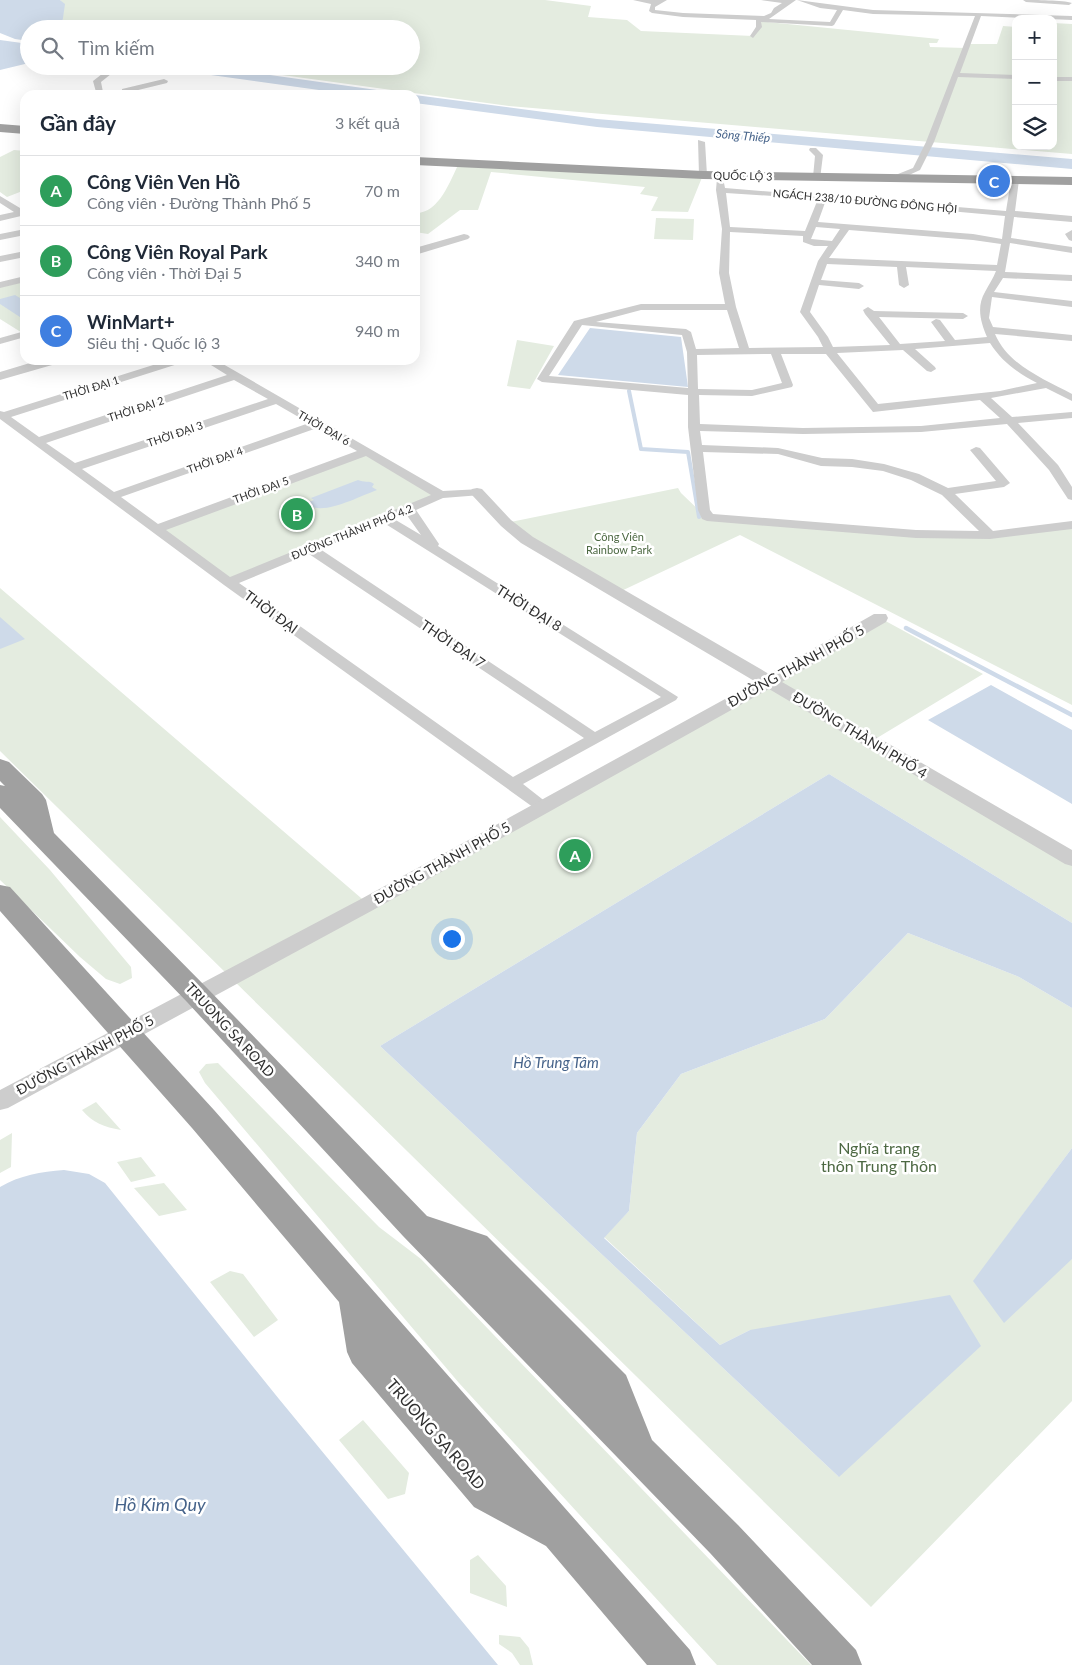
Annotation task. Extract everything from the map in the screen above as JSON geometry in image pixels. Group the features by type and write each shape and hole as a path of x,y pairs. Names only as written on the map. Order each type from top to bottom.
{"highway":[{"path":"0,128 20,130"},
{"name":"QUỐC LỘ 3","path":"420,161 720,176 1072,181"},
{"path":"0,767 33,800 42,837"},
{"name":"TRUONG SA ROAD","path":"0,793 197,995 415,1226 475,1246 613,1387 636,1450 724,1539 841,1665"},
{"name":"TRUONG SA ROAD","path":"0,894 127,1032 355,1295 366,1352 488,1494 564,1536 675,1665"}],"street":[{"path":"636,0 655,3 664,0"},
{"path":"764,0 790,1"},
{"path":"800,0 820,6 913,13 1036,13 1072,18"},
{"path":"1026,0 1070,3"},
{"path":"754,36 762,19 774,14 776,9 790,1"},
{"path":"655,3 651,9 657,15 744,17 832,24 841,8"},
{"path":"929,3 936,13"},
{"path":"744,17 747,9"},
{"path":"913,13 919,22"},
{"path":"896,178 916,170 930,142 979,14"},
{"path":"98,90 97,81 106,75"},
{"path":"956,75 1012,77"},
{"path":"1057,79 1072,79"},
{"path":"128,90 164,81"},
{"path":"701,142 703,175"},
{"path":"813,150 819,155 817,177"},
{"path":"916,170 931,179"},
{"path":"720,176 720,190 726,229 724,273 730,306 745,351"},
{"path":"780,176 781,194"},
{"path":"1015,180 1000,271 988,294 984,318 991,335 1004,355 1024,372 1072,398"},
{"name":"NGÁCH 238/10 ĐƯỜNG ĐÔNG HỘI","path":"720,190 1011,212 1072,219"},
{"path":"823,197 814,215 814,224 807,234 807,242 834,244"},
{"path":"0,199 20,212"},
{"path":"0,218 20,215"},
{"path":"814,224 973,237 1072,250"},
{"path":"846,227 823,261 805,312 823,337 829,350 876,409 982,396 1045,385"},
{"path":"726,229 807,234"},
{"path":"0,238 20,233"},
{"path":"1072,233 1070,234 1072,238"},
{"path":"420,250 464,237"},
{"path":"0,260 20,255"},
{"path":"823,261 1000,271 1072,278"},
{"path":"901,265 904,285"},
{"path":"0,285 20,280"},
{"path":"817,282 859,286"},
{"path":"988,294 1072,304"},
{"path":"730,306 641,307 578,323 542,379 694,392 752,393 788,386 776,351"},
{"path":"869,312 963,316"},
{"path":"869,312 901,346 931,369"},
{"path":"936,322 951,342"},
{"path":"578,323 686,332 692,352 694,427 706,516 916,534 990,534 1072,525"},
{"path":"692,352 829,350 901,346 951,342 991,335 1072,338"},
{"path":"0,342 20,336"},
{"path":"0,376 37,365"},
{"name":"THỜI ĐẠI 1","path":"1,415 164,365"},
{"name":"THỜI ĐẠI 6","path":"216,365 441,496"},
{"name":"THỜI ĐẠI 2","path":"38,442 235,376"},
{"path":"982,396 1010,421 1054,468 1072,496"},
{"name":"THỜI ĐẠI 3","path":"73,468 276,400"},
{"name":"THỜI ĐẠI","path":"1,415 229,582 543,806"},
{"path":"694,427 858,430 921,429 1072,415"},
{"name":"THỜI ĐẠI 4","path":"113,496 317,424"},
{"path":"697,448 778,450 821,462 852,463 884,468 915,477 946,492 990,534"},
{"path":"946,492 1004,483 976,450"},
{"name":"THỜI ĐẠI 5","path":"156,529 366,452"},
{"name":"ĐƯỜNG THÀNH PHỐ 4.2","path":"229,582 441,496 477,492"},
{"name":"ĐƯỜNG THÀNH PHỐ 4","path":"477,492 506,523 527,540 1072,859"},
{"path":"409,509 437,550"},
{"name":"THỜI ĐẠI 8","path":"386,519 671,697 595,739"},
{"name":"THỜI ĐẠI 7","path":"312,549 595,739"},
{"name":"ĐƯỜNG THÀNH PHỐ 5","path":"0,1101 368,904 880,618"},
{"path":"512,784 595,739"}],"green space":[{"path":"60,0 545,0 591,6 588,17 627,20 641,31 753,36 758,21 939,39 937,43 929,43 930,47 966,48 967,44 997,44 1003,26 1012,27 1012,149 509,106 420,94 420,90 392,90 282,75 420,75 420,20 62,20 64,5"},
{"path":"1057,23 1072,24 1072,154 1025,150 1057,150"},
{"path":"14,150 20,151 20,192 7,197 0,192 0,157"},
{"path":"459,163 703,175 688,212 651,211 658,197 640,194 645,187 491,172 478,210 460,210 428,234 420,233 420,212 431,208 443,195"},
{"path":"656,218 694,219 693,240 654,239"},
{"path":"20,280 20,332 0,319 0,285"},
{"path":"517,340 554,346 530,389 507,386"},
{"path":"366,452 441,495 229,582 156,529"},
{"name":"Công Viên Rainbow Park","path":"678,488 706,517 916,534 990,535 1072,523 1072,705 740,535 617,593 506,523"},
{"name":"Nghĩa trang thôn Trung Thôn","path":"0,588 368,904 880,618 983,674 872,741 1072,859 1072,923 829,774 380,1046 839,1477 750,1330 720,1345 604,1237 629,1211 637,1133 681,1074 825,1019 908,933 1019,977 1072,1008 1072,1148 974,1281 1072,1259 1072,1401 871,1607 0,751"},
{"path":"0,817 50,870 131,967 132,978 120,984 106,979 80,957 0,880"},
{"path":"218,1063 379,1227 421,1259 811,1665 717,1665 459,1383 205,1083 199,1072 206,1064"},
{"path":"96,1102 121,1130 99,1124 82,1110"},
{"path":"12,1133 11,1167 0,1173 0,1140"},
{"path":"141,1157 156,1176 131,1182 117,1162"},
{"path":"164,1183 187,1210 159,1216 134,1188"},
{"path":"230,1271 243,1274 278,1320 254,1337 210,1282"},
{"path":"363,1420 409,1473 405,1494 388,1499 339,1440"},
{"path":"478,1555 506,1586 507,1607 470,1593 470,1560"},
{"path":"499,1635 520,1637 529,1648 533,1665 520,1665 512,1653 499,1644"}],"water":[{"path":"0,0 60,0 65,4 63,20 20,20 20,40 0,33"},
{"path":"0,40 20,43 20,65 0,70"},
{"path":"15,295 20,298 20,317 0,304 0,299"},
{"path":"590,328 681,337 688,387 558,375"},
{"path":"358,480 374,484 372,487 377,490 332,507 315,508 309,505 309,502 314,500 311,498"},
{"path":"0,617 25,639 0,649"},
{"path":"991,685 1072,730 1072,804 928,720"},
{"name":"Hồ Trung Tâm","path":"829,774 1072,923 1072,1008 1019,977 908,933 825,1019 681,1074 637,1133 629,1211 604,1238 720,1345 750,1330 950,1295 981,1346 839,1477 380,1046"},
{"path":"1072,1148 1072,1259 1004,1323 973,1281"},
{"name":"Hồ Kim Quy","path":"64,1170 89,1174 105,1183 279,1399 498,1665 0,1665 0,1187 31,1175"}],"waterway":[{"name":"Sông Thiếp","path":"240,75 348,90"},
{"name":"Sông Thiếp","path":"420,100 597,123 1072,164"},
{"path":"629,391 641,449 688,452 699,517"},
{"path":"906,628 1072,715"}],"place":[{"name":"WinMart+","path":"994,181"},
{"name":"Công Viên Royal Park","path":"297,514"},
{"name":"Công Viên Ven Hồ","path":"575,855"}]}
